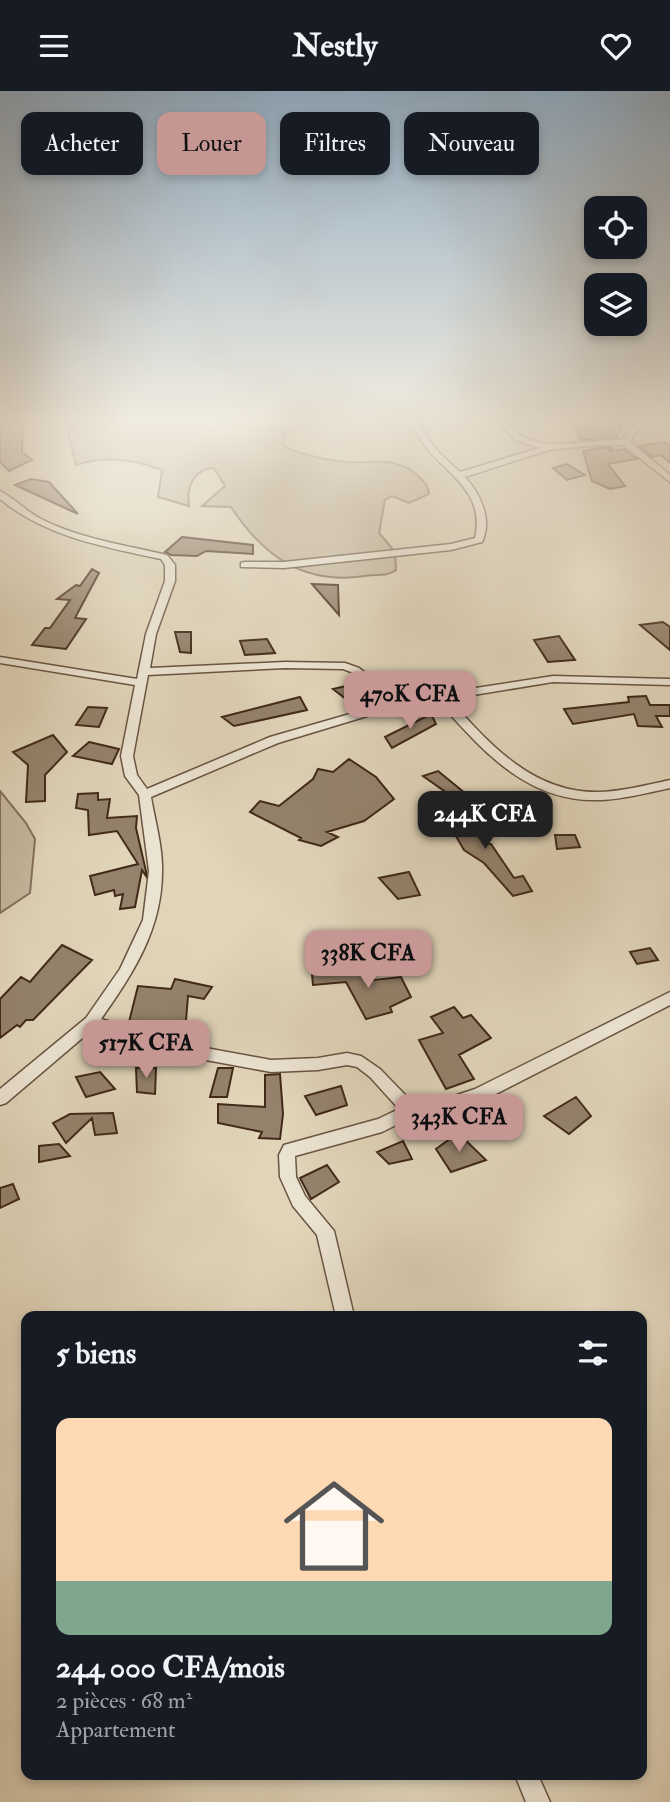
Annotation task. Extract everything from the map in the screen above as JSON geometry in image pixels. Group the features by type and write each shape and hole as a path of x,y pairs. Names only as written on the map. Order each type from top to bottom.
{"street":[{"path":"0,1098 90,1022 126,972 150,920 156,871 145,795 131,776 127,756 152,634 170,581 170,565 164,557 59,530 27,517 7,500"},
{"path":"244,565 284,565 472,543 481,538 478,500"},
{"path":"0,660 143,678 285,665 345,666 355,670 396,703"},
{"path":"145,795 274,740 396,703 553,679 670,682"},
{"path":"439,695 466,725 516,770 539,784 588,796 618,795 670,784"},
{"path":"344,1311 325,1231 299,1201 288,1177 287,1155 290,1150 382,1125 410,1111 436,1109 480,1094 615,1023 670,998"},
{"path":"90,1022 195,1052 271,1066 347,1059 361,1062 375,1073 410,1111"},
{"path":"529,1780 538,1802"}],"shaded area":[{"path":"168,500 189,500 189,506"},
{"path":"209,500 385,500 379,533 395,552 396,570 389,574 343,578 304,571 288,564 257,540 231,507 202,506"},
{"path":"0,791 26,823 35,839 30,893 0,913"}],"building":[{"path":"47,500 65,500 78,514"},
{"path":"182,537 253,545 253,554 206,551 197,556 171,555 165,552"},
{"path":"92,569 99,573 75,618 86,619 66,649 32,645 45,628 50,628 70,600 57,599 76,585 80,586"},
{"path":"312,584 338,585 339,615"},
{"path":"663,622 670,627 670,650 640,625"},
{"path":"175,632 191,632 191,653 180,652"},
{"path":"559,636 575,660 548,662 534,640"},
{"path":"267,639 275,653 245,655 240,641"},
{"path":"351,685 364,707 359,709 333,689"},
{"path":"646,696 650,705 670,705 670,716 656,716 662,727 638,726 634,714 573,724 564,709 629,702 628,697"},
{"path":"300,697 307,710 234,726 222,717"},
{"path":"88,707 107,708 99,727 76,725"},
{"path":"431,714 436,724 392,748 385,737"},
{"path":"53,735 67,752 45,775 45,801 26,802 28,765 13,752"},
{"path":"89,742 119,749 112,764 73,756"},
{"path":"349,759 376,777 394,799 364,821 327,832 338,837 321,846 299,840 301,838 250,812 260,801 279,806 313,779 318,769 333,772"},
{"path":"438,771 466,794 460,802 423,776"},
{"path":"98,793 98,800 110,799 107,818 137,816 136,828 146,876 142,870 135,907 120,909 123,894 115,896 114,890 95,895 90,876 138,864 117,831 89,835 88,810 76,808 78,794"},
{"path":"472,810 488,844 491,844 514,878 523,876 532,891 513,896 484,863 464,850 446,819"},
{"path":"555,835 575,835 580,847 557,849"},
{"path":"409,872 420,895 398,899 379,878"},
{"path":"62,945 92,960 33,1020 26,1020 20,1027 17,1025 0,1038 0,999 21,977 30,982"},
{"path":"650,948 658,960 637,964 630,952"},
{"path":"374,967 374,980 401,977 411,997 390,1007 392,1012 366,1019 346,982 313,985 312,974"},
{"path":"175,979 212,987 204,999 188,996 185,1033 129,1022 138,986 171,989"},
{"path":"454,1007 463,1018 471,1015 491,1038 459,1055 474,1079 446,1089 419,1040 443,1033 431,1017"},
{"path":"136,1068 156,1068 155,1094 137,1092"},
{"path":"218,1068 233,1068 227,1097 210,1097"},
{"path":"100,1072 115,1089 86,1097 76,1077"},
{"path":"280,1074 283,1114 280,1139 259,1138 262,1132 218,1123 218,1104 265,1107 265,1075"},
{"path":"341,1086 347,1105 316,1115 305,1096"},
{"path":"576,1097 591,1116 569,1134 544,1116"},
{"path":"113,1113 117,1133 95,1135 92,1118 66,1143 53,1123 70,1114"},
{"path":"458,1133 486,1160 451,1172 436,1149"},
{"path":"403,1141 412,1159 389,1164 377,1152"},
{"path":"59,1144 70,1156 39,1162 39,1146"},
{"path":"327,1165 339,1182 311,1199 300,1178"},
{"path":"13,1184 19,1199 0,1208 0,1188"}]}
